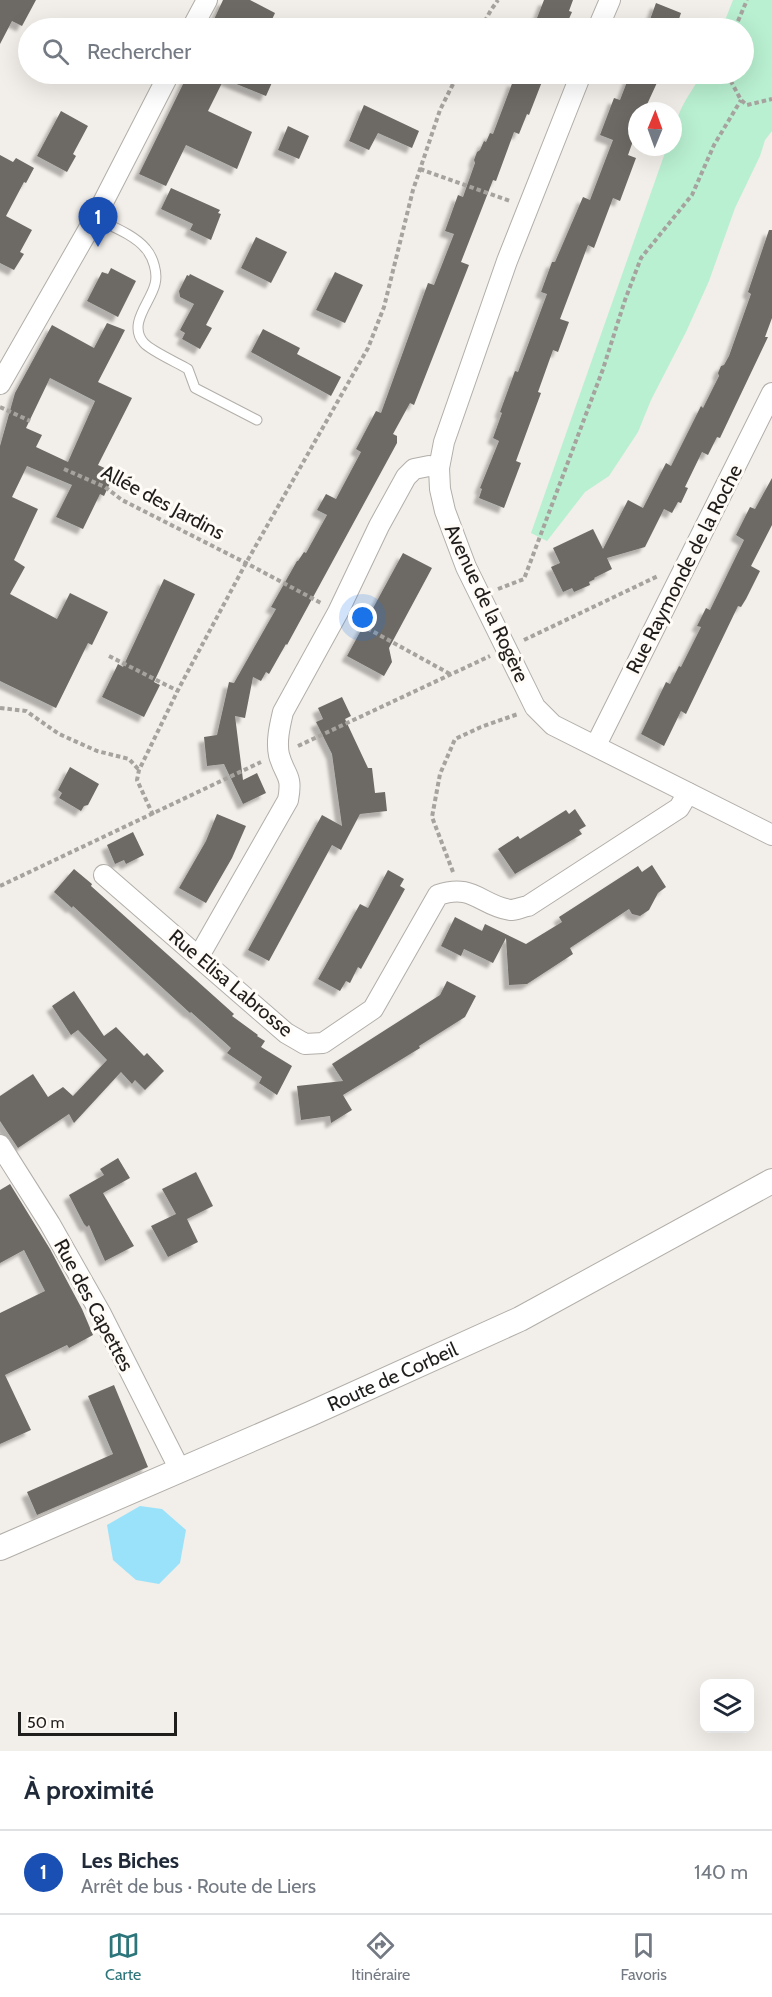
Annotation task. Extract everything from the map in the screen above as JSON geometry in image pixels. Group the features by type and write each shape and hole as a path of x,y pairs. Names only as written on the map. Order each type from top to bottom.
{"street":[{"path":"197,18 207,0"},
{"path":"602,18 610,0"},
{"path":"0,384 95,218 164,84"},
{"name":"Avenue de la Rogère","path":"577,84 507,261 444,442 439,468 440,489 445,511 479,597 535,707 553,725 772,835"},
{"name":"Rue Raymonde de la Roche","path":"596,746 772,393"},
{"path":"199,956 288,800 292,783 279,754 279,730 283,712 338,612 402,483 414,469 429,466 439,468"},
{"path":"460,891 512,910 528,906 679,808 688,793"},
{"name":"Rue Elisa Labrosse","path":"104,875 286,1033 305,1044 323,1043 373,1009 438,895 453,890 460,891"},
{"name":"Rue des Capettes","path":"0,1145 50,1224 101,1314 180,1470"},
{"name":"Route de Corbeil","path":"0,1548 309,1414 520,1319 772,1181"}],"lane":[{"path":"95,218 140,243 148,250 154,265 156,283 139,318 144,343 188,369 195,388 257,420"}],"path":[{"path":"487,18 498,0"},
{"path":"739,18 747,0"},
{"path":"153,815 137,780 139,770 246,563 368,348 384,307 413,190 440,110 453,84"},
{"path":"732,84 741,100 747,105 772,99"},
{"path":"479,597 524,579 603,369 641,258 692,195 714,146 741,100"},
{"path":"420,169 528,207"},
{"path":"0,407 30,421"},
{"name":"Allée des Jardins","path":"64,469 105,487 122,500 246,563"},
{"path":"0,886 279,754 314,740 669,570 680,574"},
{"path":"109,656 178,691"},
{"path":"460,891 432,817 440,774 455,739 535,707"},
{"path":"0,708 26,711 59,734 97,751 129,759 139,770"}],"green space":[{"path":"733,0 772,0 772,131 765,140 760,156 735,208 709,281 651,400 638,432 609,476 585,492 547,541 531,533 664,156 682,156 682,108 696,84 754,84 754,18 726,18"}],"water":[{"path":"140,1506 162,1509 186,1530 180,1563 159,1584 136,1580 113,1560 107,1525"}],"building":[{"path":"0,0 36,0 26,18 18,18 18,24 12,21 0,44"},
{"path":"223,0 250,0 275,13 273,18 215,18"},
{"path":"544,0 573,0 569,18 537,18"},
{"path":"656,3 681,13 679,18 651,18"},
{"path":"183,84 222,84 208,111 252,132 237,169 186,145 166,186 139,174"},
{"path":"236,84 271,84 266,96"},
{"path":"512,84 541,84 519,134 514,132 496,181 493,180 461,262 469,265 414,405 410,403 393,434 397,436 397,443 287,645 269,674 266,672 261,681 253,677 245,718 235,716 243,780 257,773 266,793 243,804 224,764 207,766 204,737 217,735 229,682 234,683 276,609 271,607 297,561 304,552 306,553 327,515 317,510 326,494 336,499 361,452 356,449 376,411 381,413 428,283 434,285 454,234 445,231 458,195 463,197 477,152 490,133 493,134"},
{"path":"626,84 656,84 648,102 628,102 628,156 636,158 620,201 613,198 594,248 588,245 560,319 569,322 558,352 553,350 538,392 541,393 516,461 521,463 504,508 479,498 482,489 480,488 499,441 493,438 515,371 518,372 547,294 541,292 552,262 555,262 583,197 590,200 613,140 600,135 614,98 620,100"},
{"path":"364,105 419,131 412,148 378,133 369,150 349,141"},
{"path":"61,111 88,126 73,154 76,156 67,172 37,156"},
{"path":"288,126 309,136 299,159 278,150"},
{"path":"0,155 13,162 16,158 34,168 6,216 32,230 20,252 24,254 14,270 0,263"},
{"path":"171,188 220,210 218,213 221,214 211,240 190,230 193,224 161,209"},
{"path":"769,230 772,230 772,318 765,337 768,337 720,438 717,437 708,455 702,452 685,487 688,488 681,503 678,502 672,513 664,509 645,547 607,558 612,569 594,578 589,582 590,585 574,592 572,588 563,592 551,567 560,563 553,548 593,529 603,549 628,500 643,508 666,463 671,466 719,376 721,366 729,356 751,294 748,292"},
{"path":"256,237 287,252 271,283 241,268"},
{"path":"111,268 136,281 118,317 87,301 102,272 108,274"},
{"path":"335,272 363,285 345,323 316,310"},
{"path":"190,274 224,291 206,325 212,328 200,349 182,339 185,333 180,330 194,304 180,297 179,291 187,275"},
{"path":"107,323 125,330 98,382 132,398 98,465 111,471 108,478 111,481 104,496 100,494 83,529 56,517 72,485 27,466 12,497 38,509 14,560 25,567 10,594 57,619 70,593 108,612 92,645 88,643 56,708 0,681 0,446 15,393 52,325 94,348","holes":["50,378 95,401 68,462 36,447 42,435 26,428"]},
{"path":"263,329 300,348 297,354 341,377 331,396 251,352"},
{"path":"772,478 772,525 751,566 760,571 741,607 738,606 686,714 681,711 664,746 641,734 666,682 670,684 679,666 681,667 701,627 697,626 706,608 710,610 744,540 736,535 750,507 755,509"},
{"path":"403,553 432,568 389,648 392,662 384,676 347,656"},
{"path":"164,579 195,594 154,682 160,685 144,717 102,697 118,664 123,667"},
{"path":"342,697 351,716 345,719 368,768 372,768 375,793 385,792 387,811 360,814 341,850 332,845 269,961 248,950 322,815 342,826 332,754 316,722 323,719 318,708"},
{"path":"70,767 99,784 88,805 84,806 81,811 59,798 62,793 58,790"},
{"path":"575,809 586,826 579,830 582,834 515,874 498,849 518,836 520,839 566,810 569,814"},
{"path":"217,814 246,826 232,858 206,903 179,888 206,841"},
{"path":"133,832 144,855 126,864 124,860 115,864 107,845"},
{"path":"652,865 666,887 658,893 649,910 640,916 632,914 629,909 570,948 573,954 527,984 509,985 506,938 493,963 464,949 461,956 441,946 455,917 482,931 485,924 526,944 562,922 559,917 638,866 642,872"},
{"path":"74,869 234,1014 232,1016 265,1041 261,1047 292,1066 277,1095 259,1083 262,1077 227,1053 231,1048 73,906 72,908 54,892"},
{"path":"388,870 404,879 400,886 405,889 361,969 358,967 350,983 346,981 340,991 318,979 360,904 368,908"},
{"path":"447,981 476,996 465,1017 419,1046 420,1048 343,1095 352,1110 331,1123 330,1116 301,1120 297,1086 343,1081 332,1064 440,995"},
{"path":"74,991 104,1036 116,1027 144,1056 147,1053 164,1071 145,1090 135,1080 132,1084 121,1072 74,1123 69,1114 18,1148 0,1121 0,1096 33,1074 48,1097 63,1087 73,1096 107,1060 78,1030 71,1035 52,1006"},
{"path":"118,1158 130,1178 103,1193 134,1246 105,1261 89,1225 87,1227 84,1224 69,1195 104,1175 100,1169"},
{"path":"196,1172 213,1206 187,1219 198,1242 168,1257 151,1226 176,1214 162,1189"},
{"path":"10,1184 50,1249 93,1335 69,1348 67,1345 5,1375 31,1430 0,1444 0,1313 45,1291 24,1250 0,1263 0,1190"},
{"path":"114,1385 148,1467 37,1515 27,1492 113,1454 88,1396"}],"place":[{"name":"Les Biches","path":"98,247"}]}
